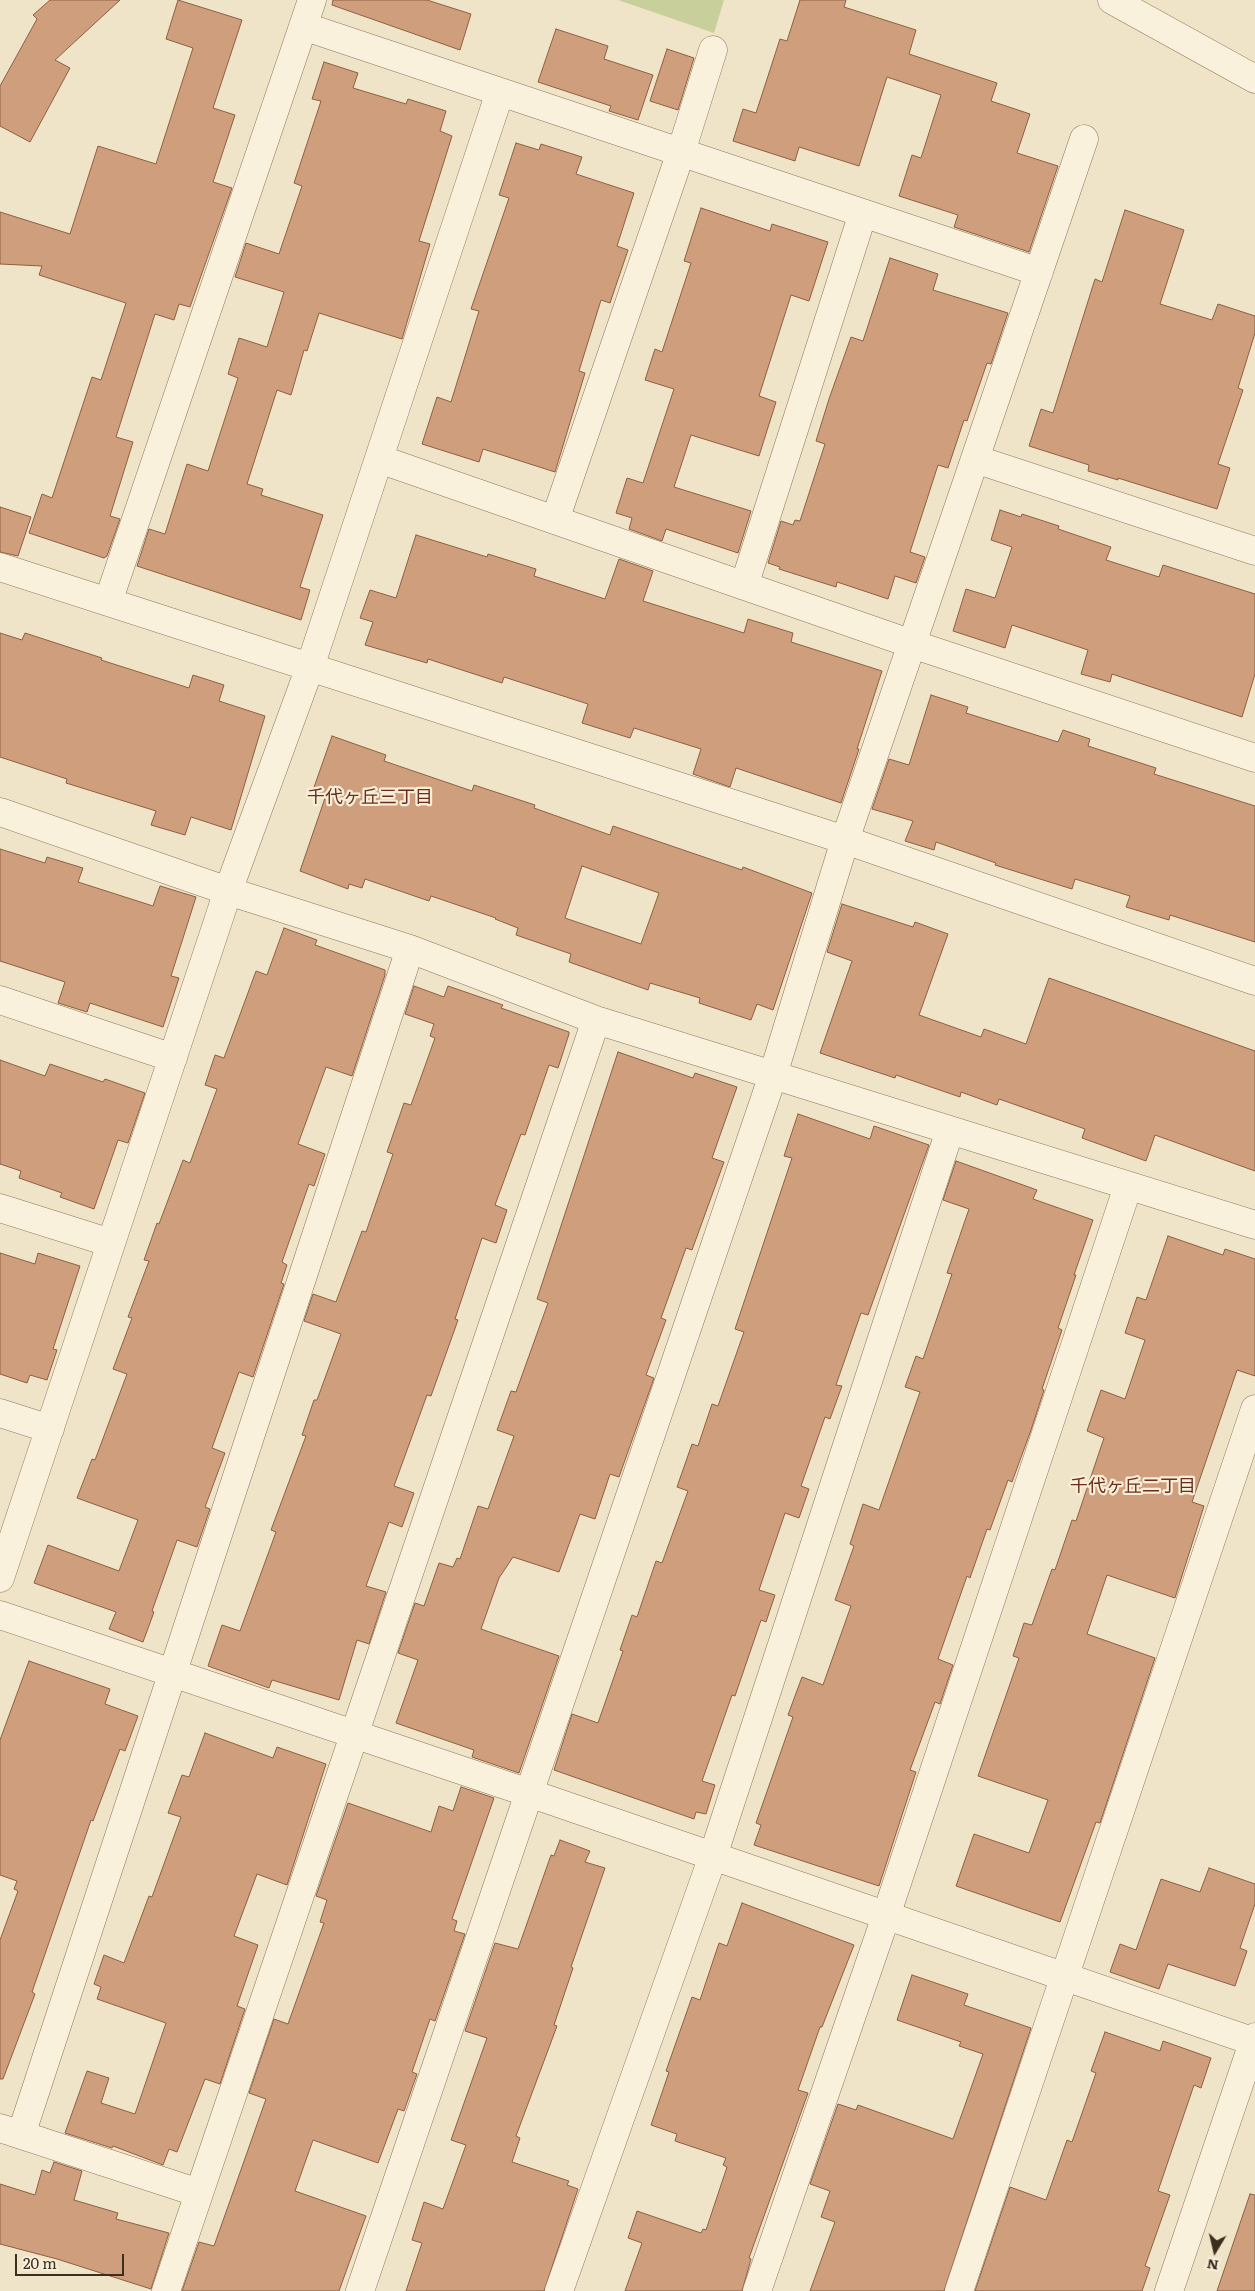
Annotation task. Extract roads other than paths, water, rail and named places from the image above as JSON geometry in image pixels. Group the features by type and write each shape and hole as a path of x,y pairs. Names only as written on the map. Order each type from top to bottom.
{"street":[{"path":"108,602 312,0"},
{"path":"1112,0 1255,79"},
{"path":"303,26 1039,272"},
{"path":"555,520 681,152 713,50"},
{"path":"0,1578 228,892 310,667 500,92"},
{"path":"360,2291 773,1075 845,840 1084,139"},
{"path":"744,586 863,213"},
{"path":"379,459 912,644 1255,758"},
{"path":"975,459 1255,551"},
{"path":"0,567 845,840 1255,981"},
{"path":"0,812 228,892 410,949 596,1020 1255,1225"},
{"path":"199,2193 10,2131 171,1673 410,949"},
{"path":"0,1000 173,1058"},
{"path":"166,2291 596,1020"},
{"path":"559,2291 713,1856 950,1130"},
{"path":"757,2291 886,1916 1128,1186"},
{"path":"0,1208 111,1243"},
{"path":"959,2291 1066,1978 1255,1409"},
{"path":"0,1413 50,1429"},
{"path":"0,1615 354,1736 529,1793 1066,1978 1255,2040 1170,2291"}],"district":[{"name":"千代ヶ丘三丁目","path":"370,798"},
{"name":"千代ヶ丘二丁目","path":"1133,1487"}]}
